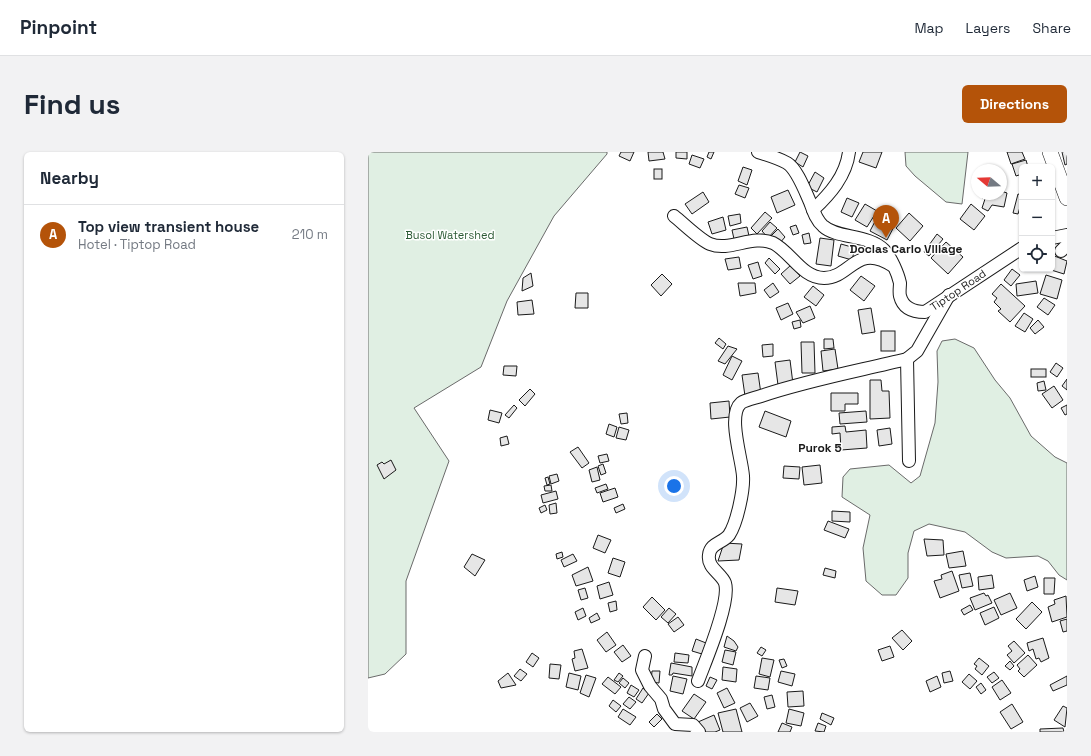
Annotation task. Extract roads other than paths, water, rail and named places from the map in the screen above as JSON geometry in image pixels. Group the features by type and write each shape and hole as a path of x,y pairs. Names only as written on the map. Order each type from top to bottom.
{"main road":[{"path":"1050,152 1067,198"}],"street":[{"name":"Tiptop Road","path":"758,152 788,163 800,182 813,210 823,226 831,231 857,237 874,243 885,251 900,284 900,294 903,304 914,312 925,312 1019,250"},
{"path":"813,210 826,198 842,175 848,162 849,152"},
{"path":"674,216 709,244 718,246 759,240 771,243 785,250 808,274 816,277 830,277 864,258 873,257 886,261 893,266"},
{"path":"1055,237 1067,235"},
{"path":"698,681 719,622 725,593 725,584 710,565 708,556 713,545 726,538 733,527 743,482 741,460 734,423 737,409 741,403 777,390 907,359 917,351 943,308 949,295"},
{"path":"907,359 910,461"},
{"path":"645,656 642,670 650,686 661,699 664,709 675,724 693,725 698,728 699,732"}],"place":[{"name":"Top view transient house","path":"886,238"}],"district":[{"name":"Doclas Cario Village","path":"906,249"},
{"name":"Purok 5","path":"820,448"}],"park label":[{"name":"Busol Watershed","path":"450,235"}]}
